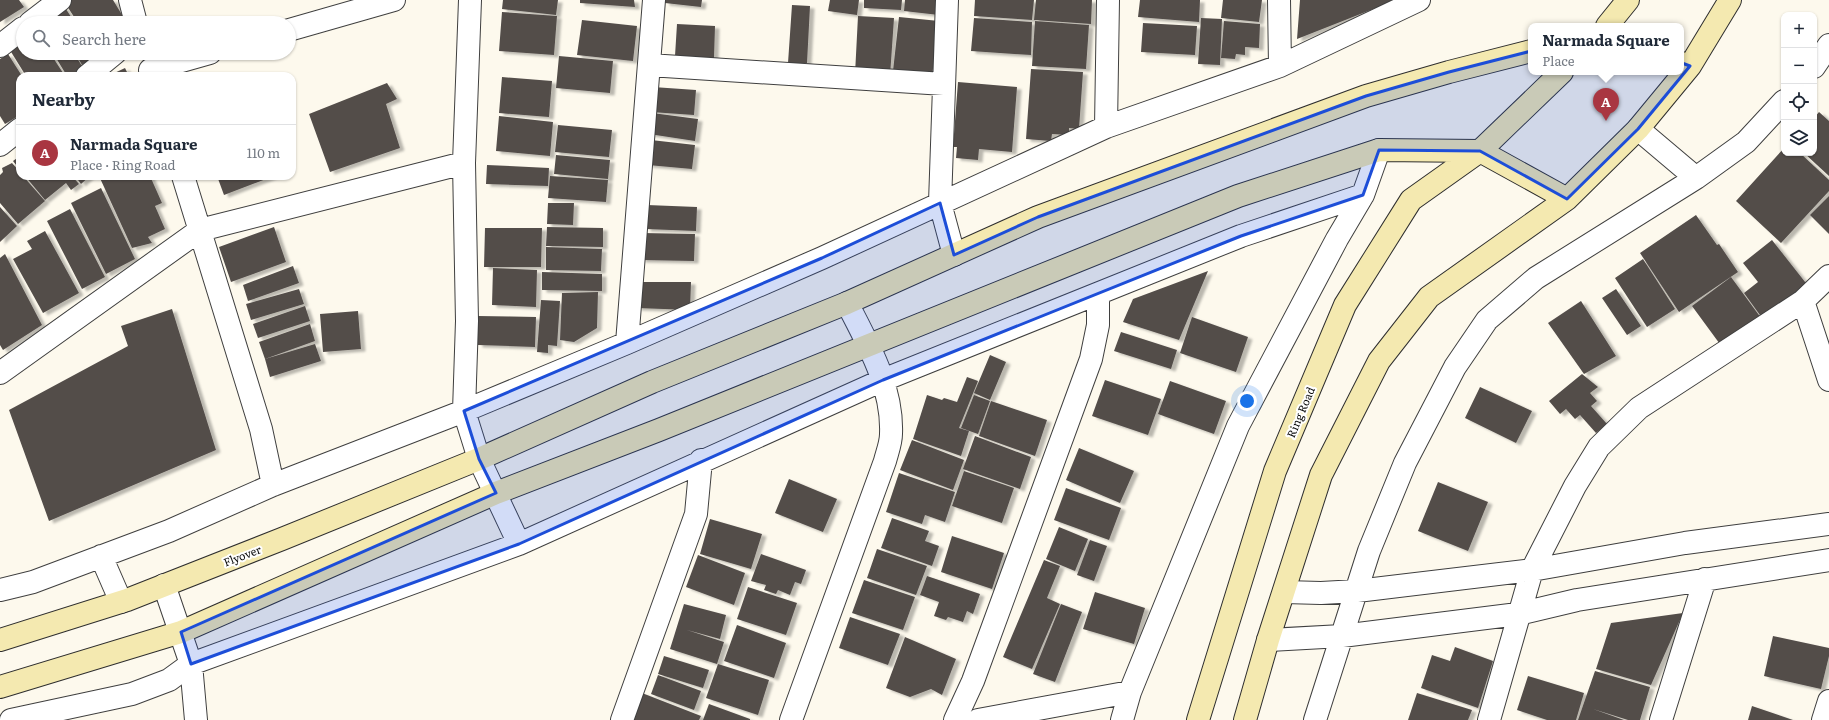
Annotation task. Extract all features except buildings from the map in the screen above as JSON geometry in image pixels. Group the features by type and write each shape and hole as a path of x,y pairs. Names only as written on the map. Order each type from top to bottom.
{"main road":[{"path":"1609,23 1628,0"},
{"path":"1685,64 1730,0"},
{"name":"Flyover","path":"0,640 121,602 282,539 479,459 652,382 847,303 1038,217 1366,96 1528,52"},
{"name":"Ring Road","path":"1198,720 1275,471 1345,304 1411,200 1480,151 1559,75"},
{"path":"1245,720 1268,640 1321,475 1379,361 1429,297 1567,199 1638,129 1677,75"},
{"path":"0,687 181,632 496,494 659,430 1238,196 1379,150 1480,151 1567,199"}],"street":[{"path":"39,16 60,0"},
{"path":"130,0 134,16"},
{"path":"296,28 394,0"},
{"path":"470,0 464,163 467,321 464,411 479,459 519,544"},
{"path":"627,343 654,0"},
{"path":"947,0 940,203 954,255"},
{"path":"1106,127 1108,0"},
{"path":"1279,0 1280,66"},
{"path":"0,590 33,582 169,531 273,486 464,411 627,343 822,258 1106,127 1280,66 1419,0"},
{"path":"0,46 16,33"},
{"path":"1817,63 1829,45"},
{"path":"92,72 106,60"},
{"path":"149,66 177,60"},
{"path":"649,65 944,84"},
{"path":"1315,720 1369,552 1405,463 1455,367 1487,320 1536,278 1696,178 1746,142 1781,104"},
{"path":"1638,129 1696,178"},
{"path":"0,145 16,132"},
{"path":"1122,720 1130,692 1238,426 1336,239 1363,195 1379,150"},
{"path":"0,373 200,230 464,163"},
{"path":"184,180 261,429 273,486"},
{"path":"11,720 132,694 169,680 190,664 519,544 701,460 883,380 1241,236 1363,195"},
{"path":"1488,720 1532,570 1575,486 1599,447 1639,408 1803,300 1829,276"},
{"path":"955,720 973,681 1091,359 1098,325 1098,294"},
{"path":"1803,300 1829,380"},
{"path":"791,720 885,461 891,435 890,410 883,380 869,345 847,303"},
{"path":"622,720 696,514 701,460"},
{"path":"1284,592 1321,593 1357,591 1532,570 1685,543 1829,524"},
{"path":"101,556 121,602"},
{"path":"1268,640 1342,636 1518,614 1577,600 1829,560"},
{"path":"1661,720 1704,580"},
{"path":"164,585 181,632 190,664 196,720"},
{"path":"978,720 1130,692"},
{"path":"1823,720 1829,701"}],"highlighted area":[{"path":"1602,33 1690,66 1638,129 1567,199 1480,151 1379,150 1363,195 1241,236 883,380 519,544 191,664 181,632 496,493 479,459 464,411 822,258 940,203 954,255 1038,217 1366,96 1449,72"}],"place":[{"name":"Narmada Square","path":"1606,121"}]}
